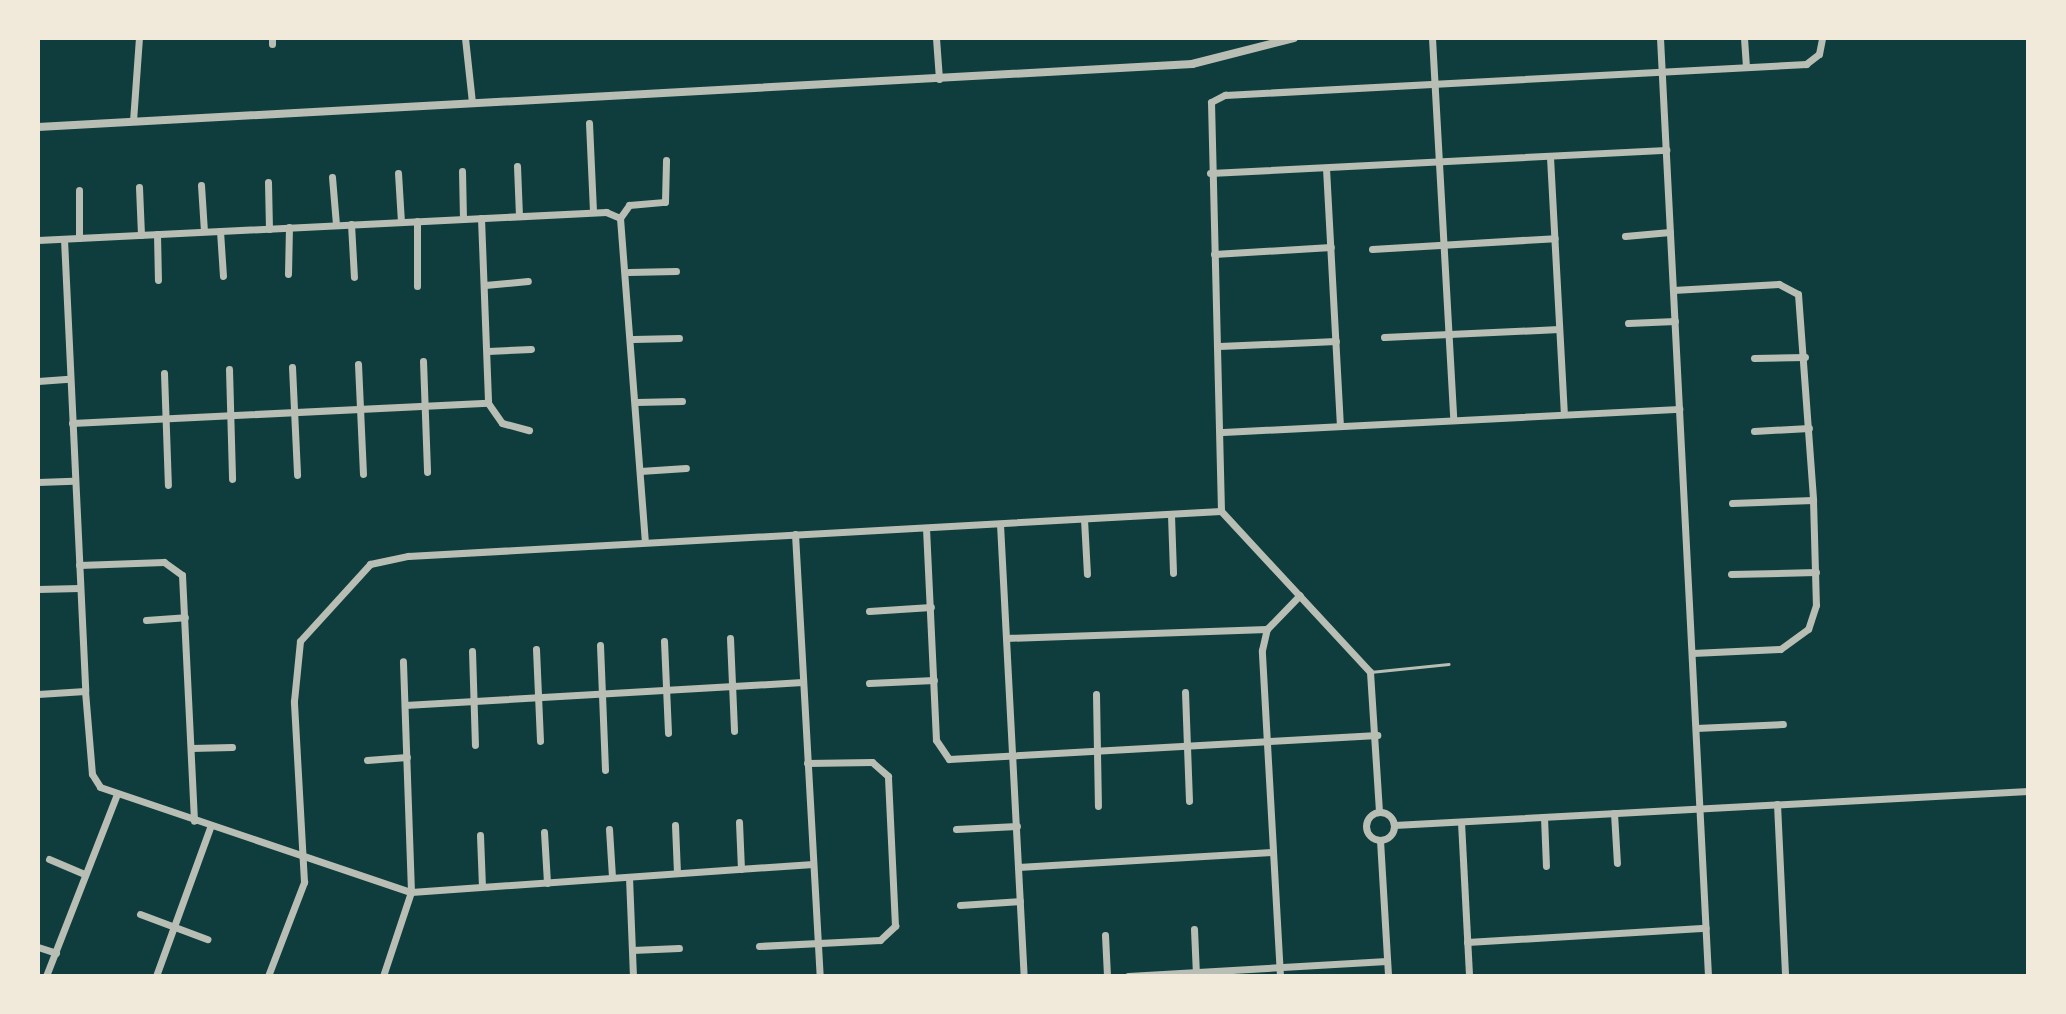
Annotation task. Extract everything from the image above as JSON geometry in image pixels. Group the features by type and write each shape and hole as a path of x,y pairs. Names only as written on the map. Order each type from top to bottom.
{"street":[{"path":"133,121 139,38"},
{"path":"465,38 472,102"},
{"path":"936,38 939,79"},
{"path":"38,127 1192,64 1294,38"},
{"path":"1432,38 1453,419"},
{"path":"1660,38 1708,976"},
{"path":"1744,38 1746,65"},
{"path":"1388,976 1380,840 1365,827 1379,812 1377,735 1370,672 1221,511 1223,432 1208,111 1218,98 1662,69 1811,63 1822,38"},
{"path":"589,123 593,212"},
{"path":"1210,173 1666,150"},
{"path":"1550,157 1564,414"},
{"path":"645,541 629,272 620,218 629,205 665,202 666,160"},
{"path":"517,166 519,216"},
{"path":"1326,168 1340,425"},
{"path":"462,171 463,219"},
{"path":"398,173 401,222"},
{"path":"332,177 336,225"},
{"path":"268,182 269,229"},
{"path":"201,185 204,231"},
{"path":"139,187 141,235"},
{"path":"79,190 79,238"},
{"path":"38,240 593,212 620,218"},
{"path":"481,218 488,403 502,423 529,430"},
{"path":"417,221 417,286"},
{"path":"351,224 354,277"},
{"path":"288,274 289,227"},
{"path":"220,231 223,276"},
{"path":"1625,236 1670,232"},
{"path":"157,234 158,280"},
{"path":"1372,249 1555,238"},
{"path":"64,239 73,481 92,774 116,796 306,861 411,892 813,864"},
{"path":"1214,254 1331,247"},
{"path":"629,272 676,271"},
{"path":"485,285 528,281"},
{"path":"1673,290 1791,287 1801,303 1813,500 1815,614 1798,641 1780,649 1692,653"},
{"path":"1628,323 1675,321"},
{"path":"1384,337 1559,329"},
{"path":"633,339 679,338"},
{"path":"1219,346 1336,341"},
{"path":"488,351 531,349"},
{"path":"1754,358 1805,357"},
{"path":"423,361 427,472"},
{"path":"358,364 363,474"},
{"path":"292,367 297,475"},
{"path":"229,369 232,479"},
{"path":"164,373 168,485"},
{"path":"38,381 69,379"},
{"path":"636,402 682,401"},
{"path":"72,423 488,403"},
{"path":"1223,432 1679,409"},
{"path":"1754,431 1809,428"},
{"path":"640,471 686,468"},
{"path":"38,482 73,481"},
{"path":"1732,503 1813,500"},
{"path":"268,976 306,861 296,662 307,629 360,571 392,557 1221,511"},
{"path":"1171,515 1173,573"},
{"path":"1084,519 1087,574"},
{"path":"1000,524 1024,976"},
{"path":"926,528 934,680 942,756 1269,745 1377,735"},
{"path":"795,534 820,976"},
{"path":"79,565 171,563 184,582 194,821"},
{"path":"1731,574 1816,572"},
{"path":"38,589 79,588"},
{"path":"1006,638 1267,629 1300,595"},
{"path":"869,611 931,607"},
{"path":"146,620 185,617"},
{"path":"1267,629 1279,972"},
{"path":"730,638 734,731"},
{"path":"664,641 668,733"},
{"path":"600,645 605,770"},
{"path":"536,649 540,741"},
{"path":"472,651 475,745"},
{"path":"383,976 411,892 403,661"},
{"path":"869,683 934,680"},
{"path":"405,705 802,682"},
{"path":"38,694 85,691"},
{"path":"1185,692 1189,801"},
{"path":"1096,694 1098,806"},
{"path":"1696,728 1783,724"},
{"path":"191,748 232,747"},
{"path":"367,760 407,757"},
{"path":"759,946 880,940 895,926 890,783 872,762 807,763"},
{"path":"1379,812 1394,825 2028,791"},
{"path":"46,976 116,796"},
{"path":"1777,804 1785,976"},
{"path":"1614,813 1617,863"},
{"path":"1544,817 1546,866"},
{"path":"739,822 741,869"},
{"path":"1461,822 1469,976"},
{"path":"675,825 677,873"},
{"path":"1380,840 1394,825"},
{"path":"956,829 1017,826"},
{"path":"156,976 210,828"},
{"path":"609,829 612,877"},
{"path":"544,832 547,883"},
{"path":"480,835 482,886"},
{"path":"1018,867 1273,852"},
{"path":"49,859 85,874"},
{"path":"629,877 633,976"},
{"path":"960,905 1020,901"},
{"path":"140,914 207,939"},
{"path":"1467,942 1706,928"},
{"path":"1194,929 1196,974"},
{"path":"1105,935 1107,976"},
{"path":"38,947 56,953"},
{"path":"632,950 679,948"},
{"path":"1128,976 1279,972 1387,961"}],"lane":[{"path":"1370,672 1449,664"}]}
